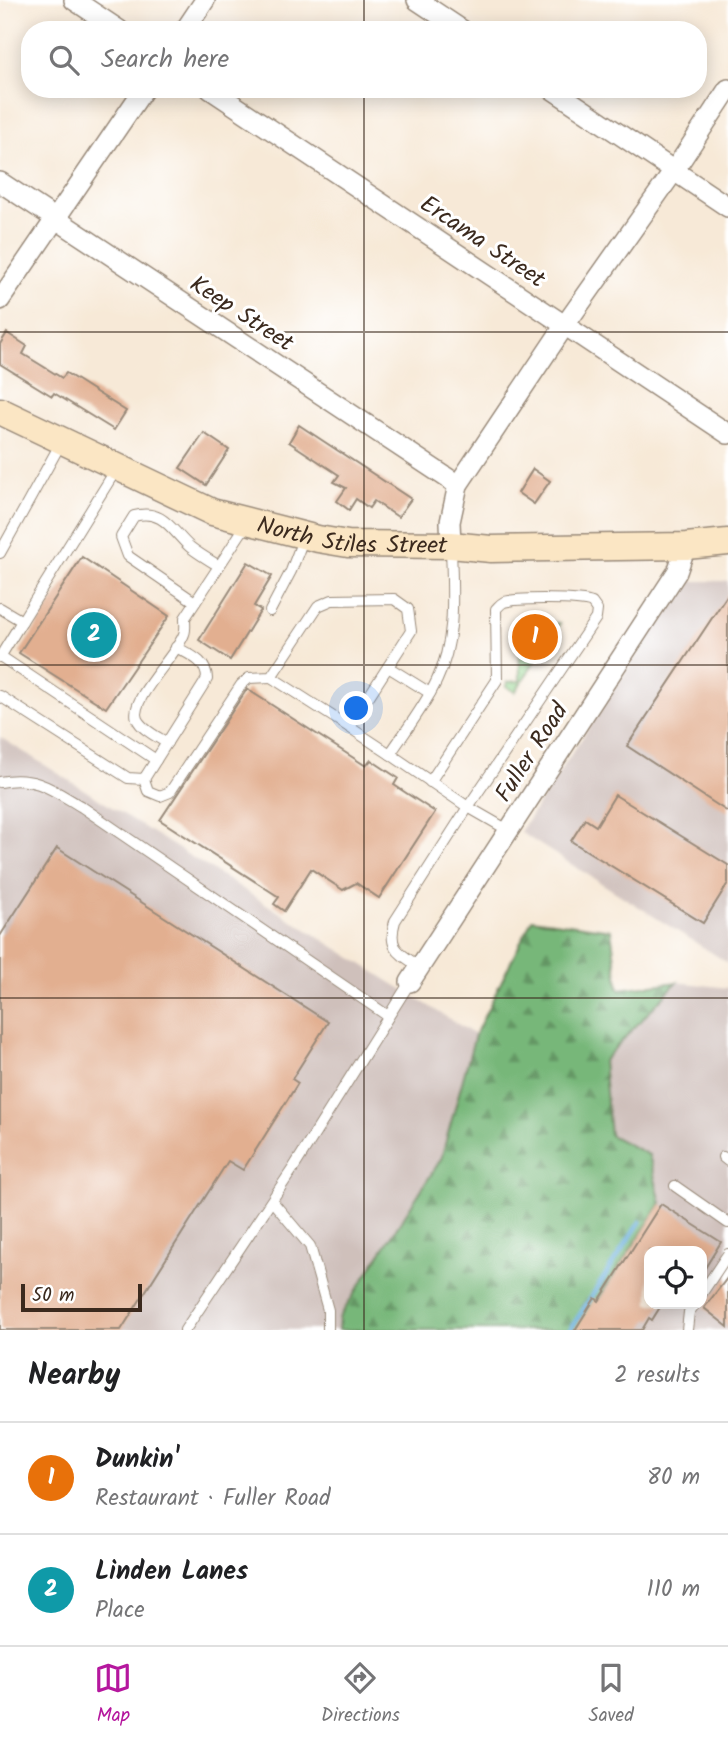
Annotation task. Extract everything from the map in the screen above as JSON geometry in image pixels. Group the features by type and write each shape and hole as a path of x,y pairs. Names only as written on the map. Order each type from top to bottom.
{"main road":[{"name":"North Stiles Street","path":"0,411 212,512 304,536 348,544 451,545 491,549 686,546 728,542"}],"street":[{"path":"74,0 106,21"},
{"path":"191,21 205,0"},
{"path":"418,0 449,21"},
{"path":"451,545 450,522 458,485 728,89"},
{"path":"1,298 138,98"},
{"name":"Ercama Street","path":"224,98 728,434"},
{"path":"565,98 728,207"},
{"name":"Keep Street","path":"0,182 458,485"},
{"name":"Fuller Road","path":"415,975 677,572 686,546"}],"lane":[{"path":"0,553 62,440"},
{"path":"118,467 0,657 156,760"},
{"path":"195,602 128,556 121,537 134,516 144,513 160,518 178,532 188,545 219,566"},
{"path":"167,743 144,727 137,719 136,710 141,698 185,633 185,618 248,522"},
{"path":"270,611 291,571 304,536"},
{"path":"390,754 430,693 445,659 452,615 451,545"},
{"path":"271,677 318,606 332,600 394,599 408,609 411,631 349,727"},
{"path":"186,1330 272,1201 415,975 392,943 395,921 468,807 596,618 597,610 592,603 578,599 512,601 496,609 497,680 430,782"},
{"path":"0,608 22,621"},
{"path":"144,779 208,679 207,670 201,662 176,647"},
{"path":"388,667 430,693"},
{"path":"144,779 148,790 160,796 170,792 241,685 248,678 271,677 468,807 509,830"},
{"path":"0,696 128,778 144,779"},
{"path":"0,782 18,779 47,786 82,807 388,1016"},
{"path":"675,1186 728,1223"},
{"path":"272,1201 310,1246 328,1310 328,1330"},
{"path":"707,1286 728,1254"},
{"path":"687,1330 691,1309"}],"shaded area":[{"path":"686,581 728,581 728,963 520,832"},
{"path":"0,737 475,1035 441,1159 339,1318 338,1330 0,1330"},
{"path":"677,982 728,988 728,1330 578,1330 649,1155 610,1135 602,1061"}],"green space":[{"path":"560,623 515,692 506,686 508,682 520,681 519,624"},
{"path":"532,919 611,930 619,989 677,982 603,1061 610,1135 649,1155 661,1203 578,1330 338,1330 339,1318 441,1159 475,1035"}],"building":[{"path":"7,333 27,346 23,354 62,378 66,373 126,411 114,430 0,364 0,344"},
{"path":"299,425 411,499 398,517 374,501 369,508 356,499 349,510 337,501 346,488 334,482 339,475 289,442"},
{"path":"204,433 229,450 206,485 180,468"},
{"path":"533,469 550,481 534,504 518,493"},
{"path":"82,557 169,616 106,708 19,653"},
{"path":"248,562 272,576 254,606 261,610 230,660 199,640"},
{"path":"728,594 728,812 627,746"},
{"path":"247,689 366,766 371,760 398,778 394,785 435,812 379,898 356,883 343,890 311,869 284,911 274,904 279,897 160,820"},
{"path":"615,795 728,865 728,883 703,923 571,841 585,819 596,826"},
{"path":"57,848 328,1022 292,1079 298,1083 243,1170 228,1161 121,1330 0,1330 0,936"},
{"path":"661,1204 721,1242 707,1265 707,1246 644,1246 644,1309 659,1309 642,1330 575,1330 595,1298 599,1301"},
{"path":"728,1277 728,1327 705,1309"}],"waterway":[{"path":"570,1330 640,1222"}],"place":[{"name":"Linden Lanes","path":"94,635"},
{"name":"Dunkin'","path":"535,637"}]}
